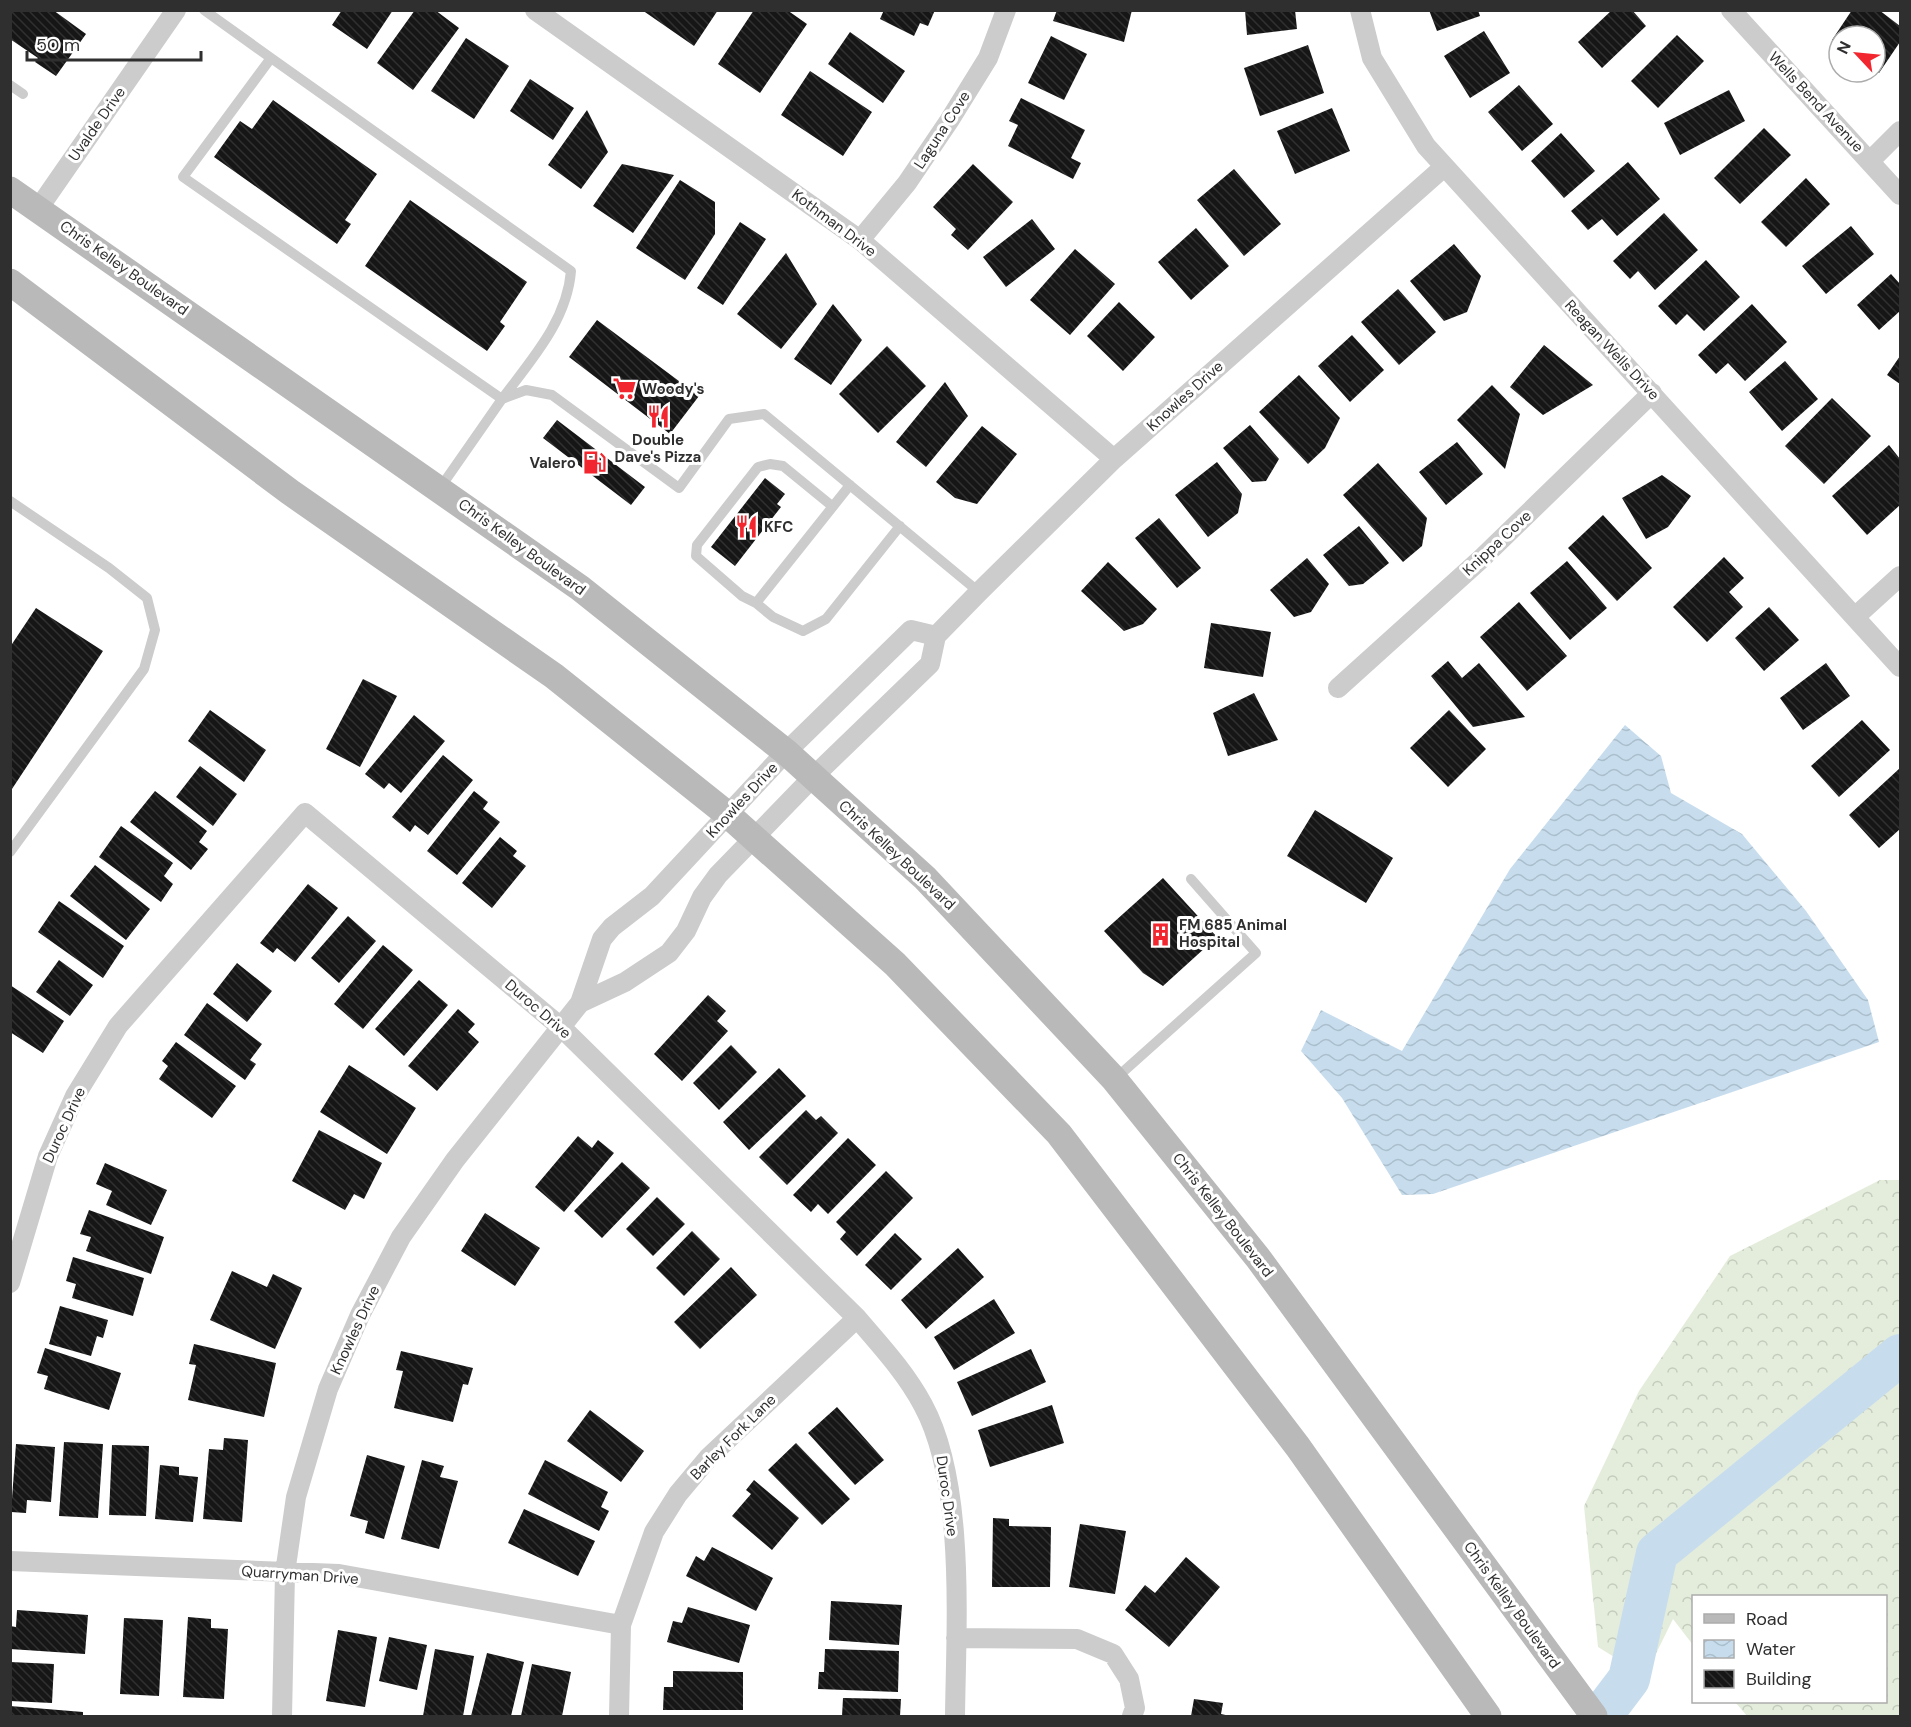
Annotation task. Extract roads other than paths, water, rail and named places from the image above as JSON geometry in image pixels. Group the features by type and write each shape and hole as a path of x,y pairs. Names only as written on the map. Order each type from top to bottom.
{"main road":[{"name":"Chris Kelley Boulevard","path":"10,190 580,588 786,752 925,878 1114,1079 1258,1258 1594,1716"},
{"path":"11,283 290,492 554,676 727,813 895,964 1059,1134 1298,1447 1488,1716"}],"street":[{"name":"Uvalde Drive","path":"38,209 176,10"},
{"name":"Laguna Cove","path":"860,240 907,183 949,121 988,58 1006,10"},
{"name":"Reagan Wells Drive","path":"1360,10 1372,58 1426,146 1900,667"},
{"name":"Wells Bend Avenue","path":"1731,10 1900,195"},
{"name":"Kothman Drive","path":"548,14 860,240 1114,459"},
{"path":"1870,161 1900,131"},
{"name":"Knowles Drive","path":"580,1003 625,982 669,953 686,932 702,897 717,875 813,777 930,664 936,636 980,591 1114,459 1444,167"},
{"name":"Knippa Cove","path":"1338,688 1481,559 1652,393"},
{"path":"1856,616 1900,576"},
{"name":"Knowles Drive","path":"282,1716 285,1573 296,1497 328,1389 360,1315 401,1237 455,1160 580,1003 602,939 612,927 652,896 786,752 911,630 936,636"},
{"name":"Duroc Drive","path":"10,1283 15,1246 48,1156 75,1096 118,1026 305,813 562,1028 857,1318 894,1360 924,1406 942,1453 953,1514 955,1716"},
{"name":"Barley Fork Lane","path":"619,1716 621,1625 654,1532 678,1494 709,1457 857,1318"},
{"name":"Quarryman Drive","path":"10,1561 339,1574 621,1625"},
{"path":"956,1638 1077,1639 1113,1653 1129,1679 1135,1708 1132,1716"}],"lane":[{"path":"204,10 571,272 570,294 549,335 439,488"},
{"path":"271,58 183,177 502,399"},
{"path":"10,85 23,94"},
{"path":"502,399 526,390 552,395 679,488 729,419 764,414 980,591"},
{"path":"832,506 783,466 770,464 758,467 697,545 696,556 742,596 756,603 773,617 803,631 826,619 900,526"},
{"path":"756,603 850,485"},
{"path":"10,501 109,568 147,598 155,630 144,669 10,852"},
{"path":"1114,1079 1256,953 1191,879"}],"water":[{"path":"1625,725 1661,756 1671,793 1742,834 1806,911 1868,1000 1879,1042 1433,1194 1402,1195 1342,1098 1301,1051 1321,1010 1402,1051 1510,869"}],"waterway":[{"path":"1601,1716 1629,1679 1657,1553 1900,1355"}],"place":[{"name":"Woody's","path":"624,389"},
{"name":"Double Dave's Pizza","path":"658,416"},
{"name":"Valero","path":"594,463"},
{"name":"KFC","path":"746,527"},
{"name":"FM 685 Animal Hospital","path":"1161,934"}]}
